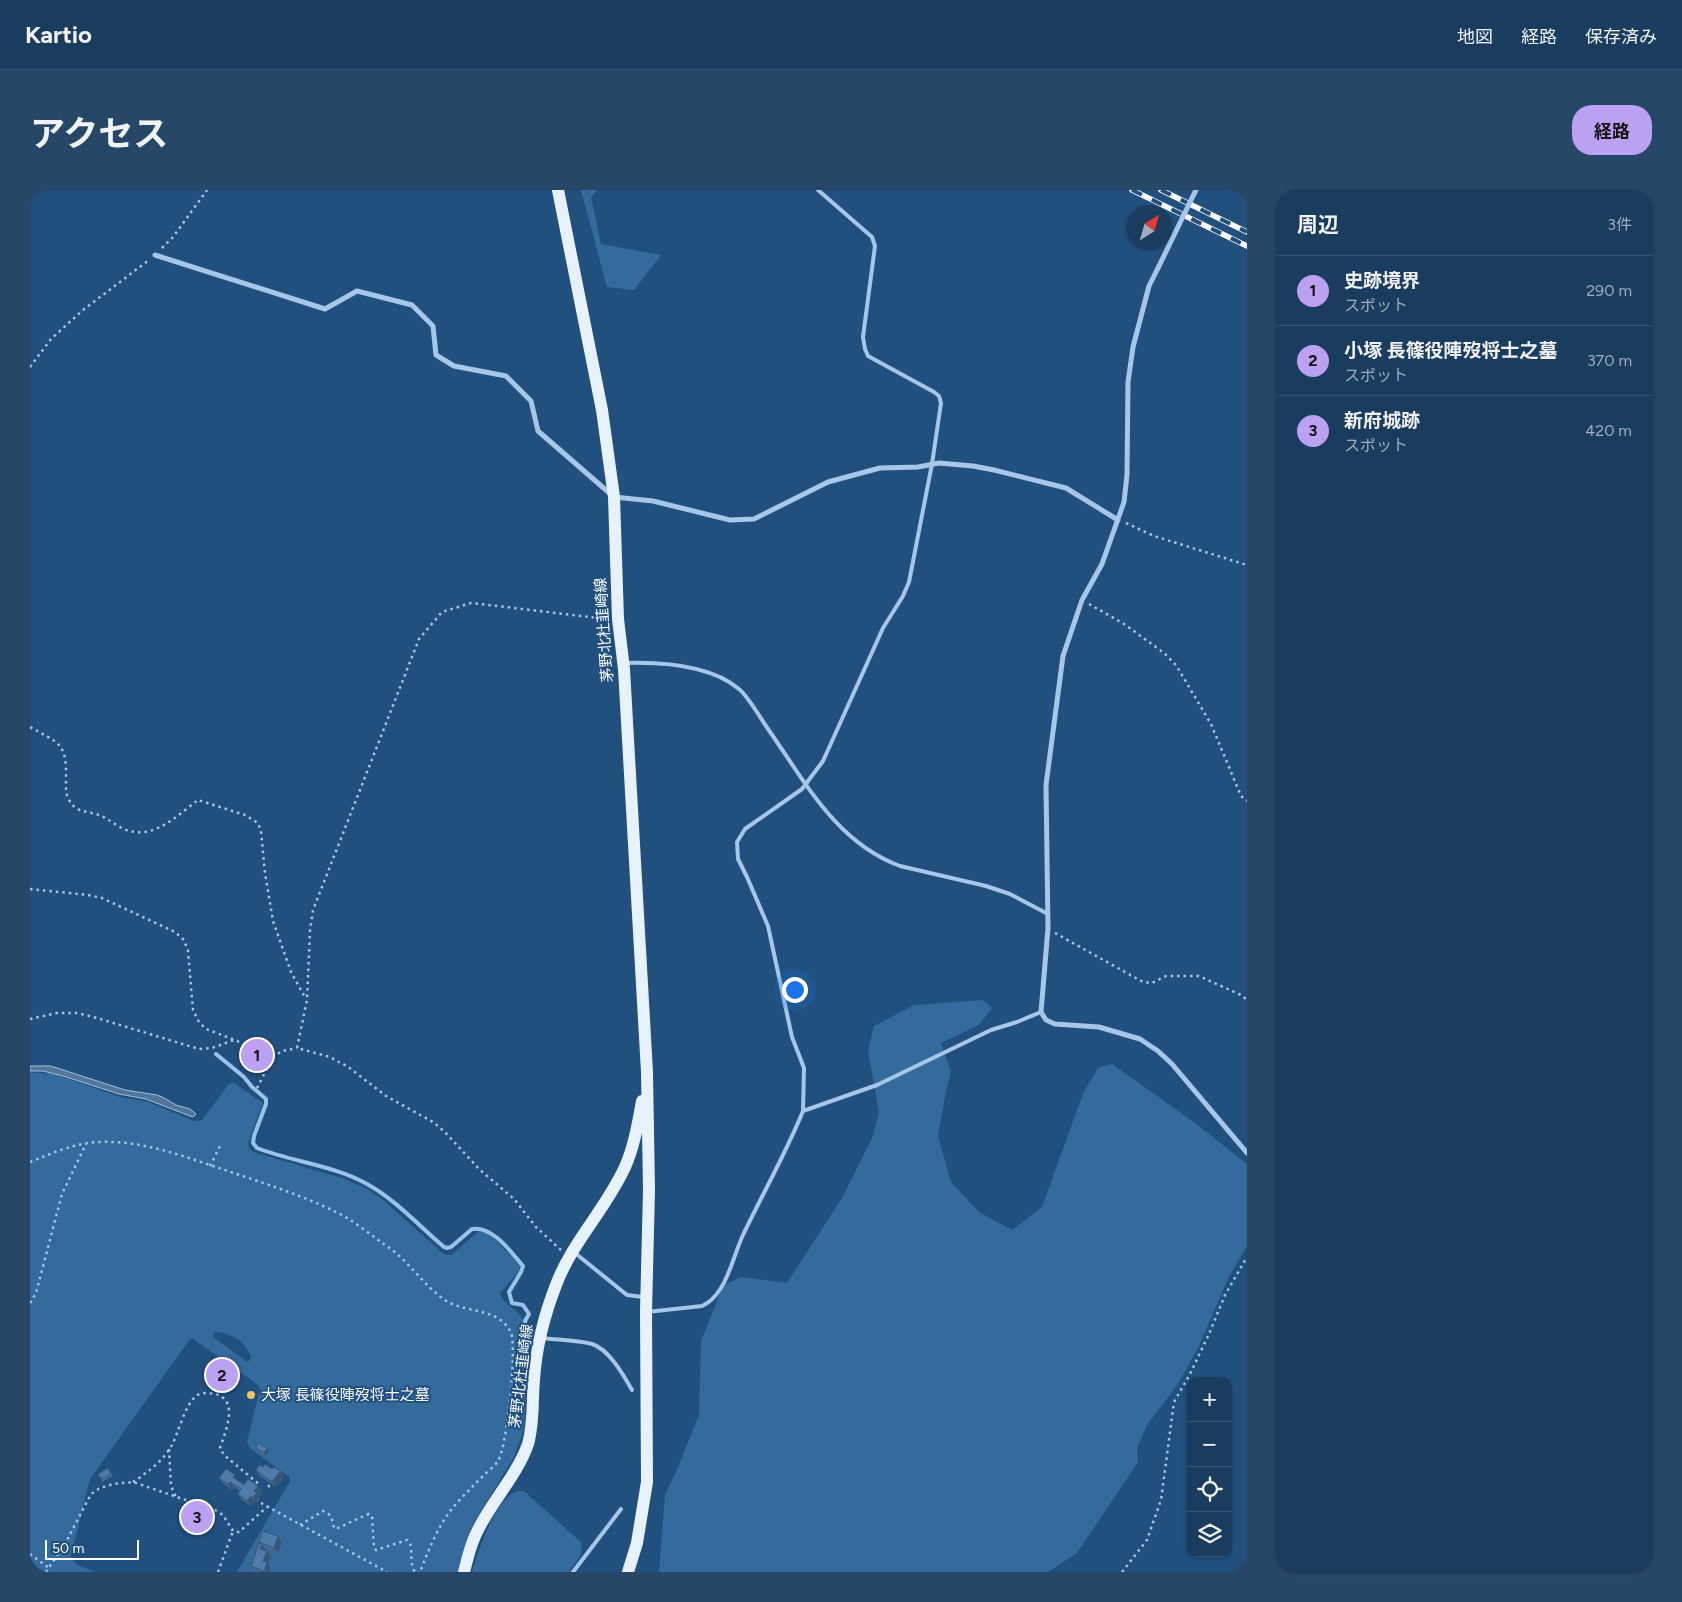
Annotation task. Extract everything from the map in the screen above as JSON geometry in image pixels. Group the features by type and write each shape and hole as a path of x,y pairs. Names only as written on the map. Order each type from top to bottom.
{"main road":[{"name":"茅野北杜韮崎線","path":"558,190 602,410 614,496 618,619 623,663 647,1072 649,1190 646,1297 648,1482 637,1543 628,1572"},
{"name":"茅野北杜韮崎線","path":"464,1572 472,1542 479,1527 527,1447 532,1422 539,1338 556,1283 625,1167 637,1129 647,1072"}],"street":[{"path":"1196,190 1149,286 1133,347 1128,382 1124,502 1102,564 1082,600 1063,656 1046,785 1048,928 1041,1012 1046,1020 1055,1024 1098,1027 1140,1039 1158,1051 1172,1064 1247,1154"},
{"path":"155,255 325,310 357,291 412,305 432,326 436,354 454,366 506,376 531,401 538,431 614,496 654,501 730,520 754,519 828,482 880,468 939,463 987,469 1066,488 1118,520"}],"lane":[{"path":"646,1312 702,1306 715,1297 722,1287 743,1235 794,1134 804,1110 804,1068 792,1037 768,926 748,877 738,859 737,842 745,829 802,789 823,761 883,628 903,596 909,582 942,403 939,396 868,356 864,349 863,337 875,246 872,237 818,190"},
{"path":"623,663 658,662 709,672 740,690 832,820 859,845 888,861 906,868 1010,894 1048,914"},
{"path":"804,1110 877,1086 991,1030 1041,1012"},
{"path":"572,1255 627,1295 646,1297"},
{"path":"539,1338 594,1344 610,1358 632,1390"},
{"path":"573,1572 621,1509"}],"path":[{"path":"30,367 51,339 83,310 147,263 173,237 207,190"},
{"path":"1118,520 1154,536 1247,565"},
{"path":"1082,600 1124,624 1164,653 1176,665 1211,724 1241,796 1247,801"},
{"path":"296,1048 307,1000 310,930 313,910 419,640 442,612 471,603 590,618 618,619"},
{"path":"30,727 56,742 62,748 66,756 66,794 70,803 80,811 104,817 130,832 139,832 159,827 172,820 198,800 244,815 258,823 261,831 265,873 273,922 291,972 307,1000"},
{"path":"30,889 102,898 175,932 184,940 188,950 193,1010 199,1022 206,1029 273,1057"},
{"path":"1048,928 1143,982 1152,983 1166,976 1199,976 1241,994 1247,1000"},
{"path":"30,1019 58,1013 77,1013 199,1049 212,1048 235,1040"},
{"path":"257,1088 273,1057 282,1050 296,1048 330,1057 386,1096 444,1130 479,1169 514,1199 536,1227 572,1255"},
{"path":"30,1162 72,1146 100,1142 160,1149 309,1200 340,1214 392,1250 448,1302 487,1313 502,1322 511,1334 513,1352 508,1416 499,1461 454,1506 428,1552 420,1572"},
{"path":"30,1303 36,1293 62,1194 86,1144"},
{"path":"210,1166 221,1144"},
{"path":"1122,1572 1147,1540 1161,1500 1174,1402 1209,1334 1224,1296 1247,1257"},
{"path":"133,1482 152,1469 165,1456 191,1402 198,1395 207,1393 218,1394 228,1405 230,1415 220,1448 224,1455 260,1485"},
{"path":"169,1449 171,1486 176,1496"},
{"path":"46,1572 65,1544 91,1494 100,1488 113,1484 133,1482 216,1510 223,1516 233,1531 239,1532 267,1507"},
{"path":"261,1503 387,1572"},
{"path":"300,1525 323,1511 328,1512 331,1516 334,1528 336,1529 369,1514 372,1517 374,1548 376,1550 407,1540 411,1546 411,1565 415,1572"},
{"path":"218,1572 233,1531"},
{"path":"30,1554 50,1568"}],"shaded area":[{"path":"581,190 597,190 591,197 601,244 661,255 634,290 607,287"},
{"path":"983,1000 992,1008 979,1025 941,1043 951,1072 938,1136 951,1182 979,1212 1012,1230 1042,1207 1084,1091 1098,1068 1112,1064 1195,1123 1247,1164 1247,1246 1229,1277 1198,1348 1178,1384 1147,1425 1137,1448 1138,1462 1077,1553 1048,1572 659,1572 665,1495 699,1415 701,1341 723,1286 741,1277 787,1283 842,1198 873,1136 879,1112 868,1051 874,1026 914,1005"},
{"path":"30,1066 50,1066 125,1090 157,1095 176,1105 190,1109 196,1114 193,1117 146,1099 119,1094 43,1071 30,1071"},
{"path":"30,1072 54,1074 120,1097 148,1102 194,1121 202,1120 229,1084 234,1083 263,1103 248,1143 249,1148 253,1152 345,1179 367,1189 382,1199 444,1254 451,1255 479,1231 488,1233 520,1265 519,1271 500,1293 506,1303 521,1316 526,1330 529,1356 524,1429 514,1457 471,1528 457,1572 237,1572 290,1481 289,1477 250,1448 247,1442 260,1389 258,1385 193,1339 190,1339 90,1479 71,1556 77,1565 95,1572 30,1572","holes":["215,1332 221,1332 241,1342 251,1356 250,1360 247,1362 213,1337"]},
{"path":"517,1491 524,1491 582,1543 581,1555 569,1572 472,1572 483,1539 494,1515 509,1496"}],"building":[{"path":"258,1443 267,1448 264,1453 256,1448"},
{"path":"265,1464 272,1469 274,1467 280,1471 272,1482 256,1470 260,1465 263,1467"},
{"path":"108,1468 111,1474 101,1479 98,1474"},
{"path":"226,1469 244,1485 248,1479 258,1486 254,1491 257,1493 253,1498 251,1496 247,1501 238,1494 241,1489 219,1478"},
{"path":"263,1531 278,1536 274,1548 259,1542"},
{"path":"259,1543 262,1545 260,1549 267,1551 263,1561 267,1562 264,1571 251,1566"}],"waterway":[{"path":"216,1054 244,1077 266,1099 266,1104 254,1136 253,1143 257,1148 341,1172 367,1184 398,1205 444,1247 451,1247 472,1229 480,1229 501,1241 523,1266 509,1292 512,1303 523,1305 529,1314 525,1321 527,1335 530,1340"}],"railway":[{"path":"1132,190 1247,246"},
{"path":"1161,190 1247,232"}],"place":[{"name":"史跡境界","path":"257,1055"},
{"name":"小塚 長篠役陣歿将士之墓","path":"222,1375"},
{"name":"大塚 長篠役陣歿将士之墓","path":"251,1395"},
{"name":"新府城跡","path":"197,1517"}]}
